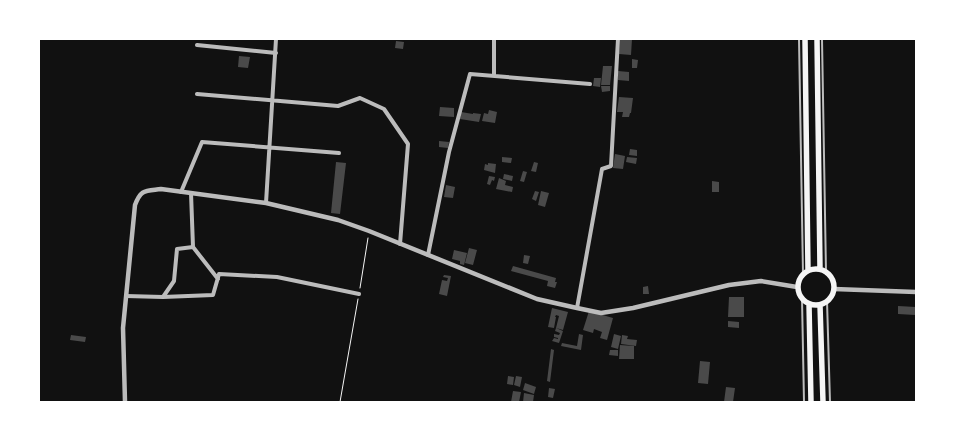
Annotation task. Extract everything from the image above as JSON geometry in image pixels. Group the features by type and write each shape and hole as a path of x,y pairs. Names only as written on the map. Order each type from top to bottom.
{"main road":[{"path":"805,39 805,272"},
{"path":"817,39 823,270"},
{"path":"814,268 823,270 831,276 834,289 827,301 814,305 802,299 798,287 799,279 805,272 814,268"},
{"path":"809,304 811,402"},
{"path":"820,304 823,402"}],"street":[{"path":"266,203 276,39"},
{"path":"494,39 494,76"},
{"path":"576,308 602,169 611,166 618,39"},
{"path":"197,44 276,53"},
{"path":"428,255 449,152 470,74 590,84"},
{"path":"197,94 338,106 360,98 384,109 408,144 400,244"},
{"path":"181,192 202,142 339,153"},
{"path":"125,402 123,328 135,204 138,194 144,191 161,189 266,203 338,220 537,299 601,313 633,308 729,285 761,282 798,287"},
{"path":"191,193 193,247 218,279"},
{"path":"163,297 174,281 177,249 193,247"},
{"path":"126,296 213,295 219,274 277,277 358,294"},
{"path":"834,289 916,292"}],"lane":[{"path":"799,39 805,272"},
{"path":"822,39 823,270"},
{"path":"802,299 804,402"},
{"path":"827,301 830,402"}],"path":[{"path":"340,402 369,231"}],"building":[{"path":"620,39 632,39 631,55 619,54"},
{"path":"396,41 404,42 403,49 395,48"},
{"path":"239,56 250,57 248,68 238,67"},
{"path":"632,59 638,60 637,68 632,68"},
{"path":"603,66 612,66 610,85 601,85"},
{"path":"618,71 629,72 629,81 618,80"},
{"path":"594,78 601,78 600,87 593,86"},
{"path":"601,86 610,86 610,91 602,92"},
{"path":"619,97 633,98 629,117 622,117 623,112 617,112"},
{"path":"440,107 454,108 454,117 439,116"},
{"path":"489,110 497,112 495,123 482,121 484,113 488,114"},
{"path":"461,112 481,114 479,122 460,119"},
{"path":"439,141 449,142 448,148 439,147"},
{"path":"630,149 637,150 637,156 629,155"},
{"path":"615,154 625,156 623,169 613,168"},
{"path":"502,157 512,158 511,163 502,162"},
{"path":"627,157 637,158 636,164 626,162"},
{"path":"336,162 346,163 340,214 331,213"},
{"path":"534,162 538,163 536,172 531,171"},
{"path":"488,163 496,164 495,173 484,170 485,164 488,165"},
{"path":"523,171 527,172 524,182 520,181"},
{"path":"504,174 513,176 512,181 503,179"},
{"path":"489,176 495,177 490,185 487,184"},
{"path":"499,178 506,181 505,185 513,187 512,192 496,189"},
{"path":"712,181 719,182 719,192 712,192"},
{"path":"446,185 455,187 453,198 444,197"},
{"path":"535,191 539,192 536,201 532,199"},
{"path":"541,191 549,193 545,207 538,205"},
{"path":"469,248 477,250 473,265 465,263"},
{"path":"454,250 467,253 464,265 460,264 460,261 452,259"},
{"path":"524,255 530,256 528,264 523,263"},
{"path":"513,266 556,278 555,288 547,286 548,281 511,271"},
{"path":"444,275 451,276 447,296 439,294 442,280 447,281 448,278 443,277"},
{"path":"648,286 649,294 643,294 643,287"},
{"path":"729,297 744,297 744,317 728,317"},
{"path":"898,306 916,307 915,315 898,314"},
{"path":"552,308 568,312 563,330 556,328 559,316 556,315 554,328 548,327"},
{"path":"589,311 613,318 607,340 600,338 602,332 594,329 593,333 583,330"},
{"path":"728,321 739,322 739,328 728,327"},
{"path":"556,328 563,331 559,343 552,341 554,338 558,339 554,337 554,334 559,335 560,333 555,331"},
{"path":"579,334 583,335 581,350 561,346 562,343 577,346"},
{"path":"614,334 621,336 618,349 611,347"},
{"path":"71,335 86,337 85,342 70,340"},
{"path":"622,335 628,336 627,339 637,340 636,346 621,344"},
{"path":"620,345 634,346 634,359 619,359"},
{"path":"551,349 554,350 550,382 547,381"},
{"path":"610,350 618,350 618,356 609,355"},
{"path":"700,361 710,362 708,384 698,383"},
{"path":"508,376 514,377 513,385 507,384"},
{"path":"516,376 522,377 520,387 514,385"},
{"path":"525,383 536,387 534,394 523,390"},
{"path":"726,387 735,388 733,402 724,402"},
{"path":"549,388 555,389 553,398 548,397"},
{"path":"513,391 521,392 519,402 511,402"},
{"path":"524,393 534,395 533,402 523,402"}]}
